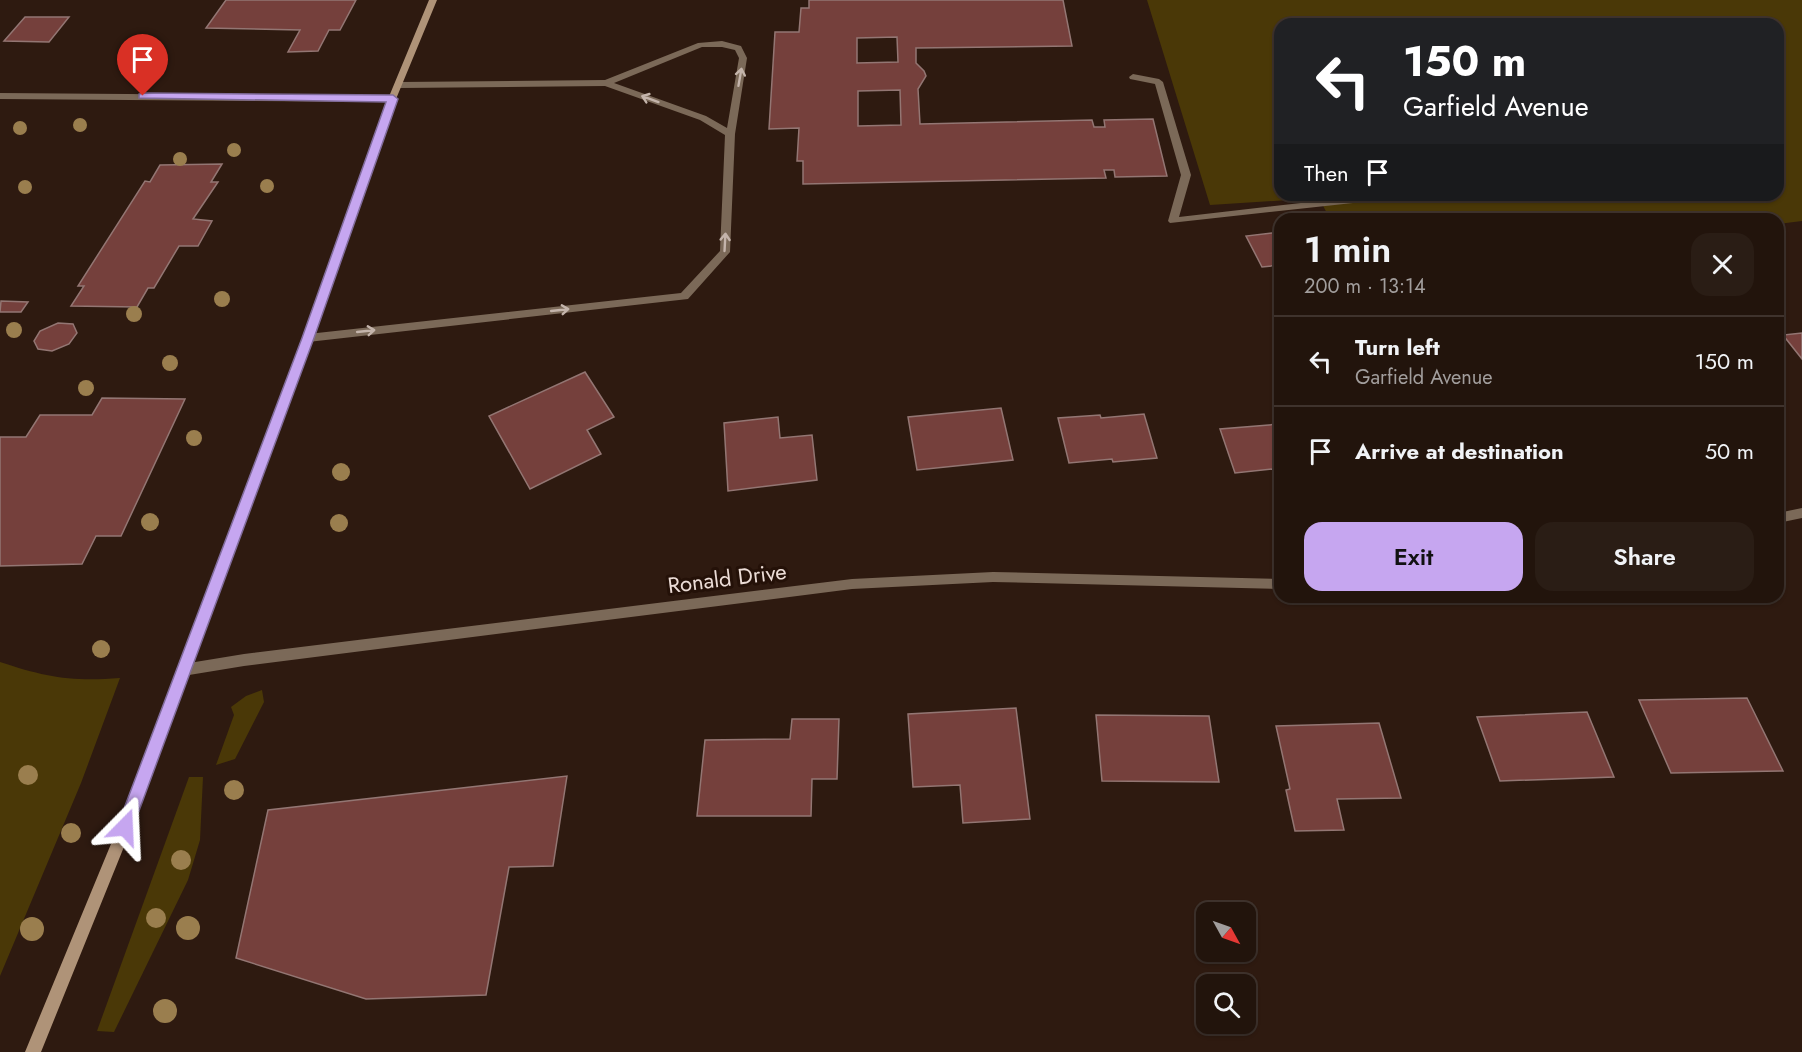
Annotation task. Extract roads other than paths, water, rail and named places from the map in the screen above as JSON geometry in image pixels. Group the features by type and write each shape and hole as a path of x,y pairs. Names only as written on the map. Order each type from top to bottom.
{"main road":[{"path":"33,1052 125,827 308,338 393,99 433,0"}],"street":[{"path":"308,338 684,296 725,252 730,135 743,58 738,48 722,44 701,45 606,83"},
{"path":"1132,77 1159,82 1186,175 1173,221 1347,201"},
{"path":"400,85 606,83 703,118 730,135"},
{"path":"0,96 393,99"},
{"path":"1784,517 1802,513"},
{"name":"Ronald Drive","path":"183,670 244,660 852,584 993,577 1274,584"}]}
